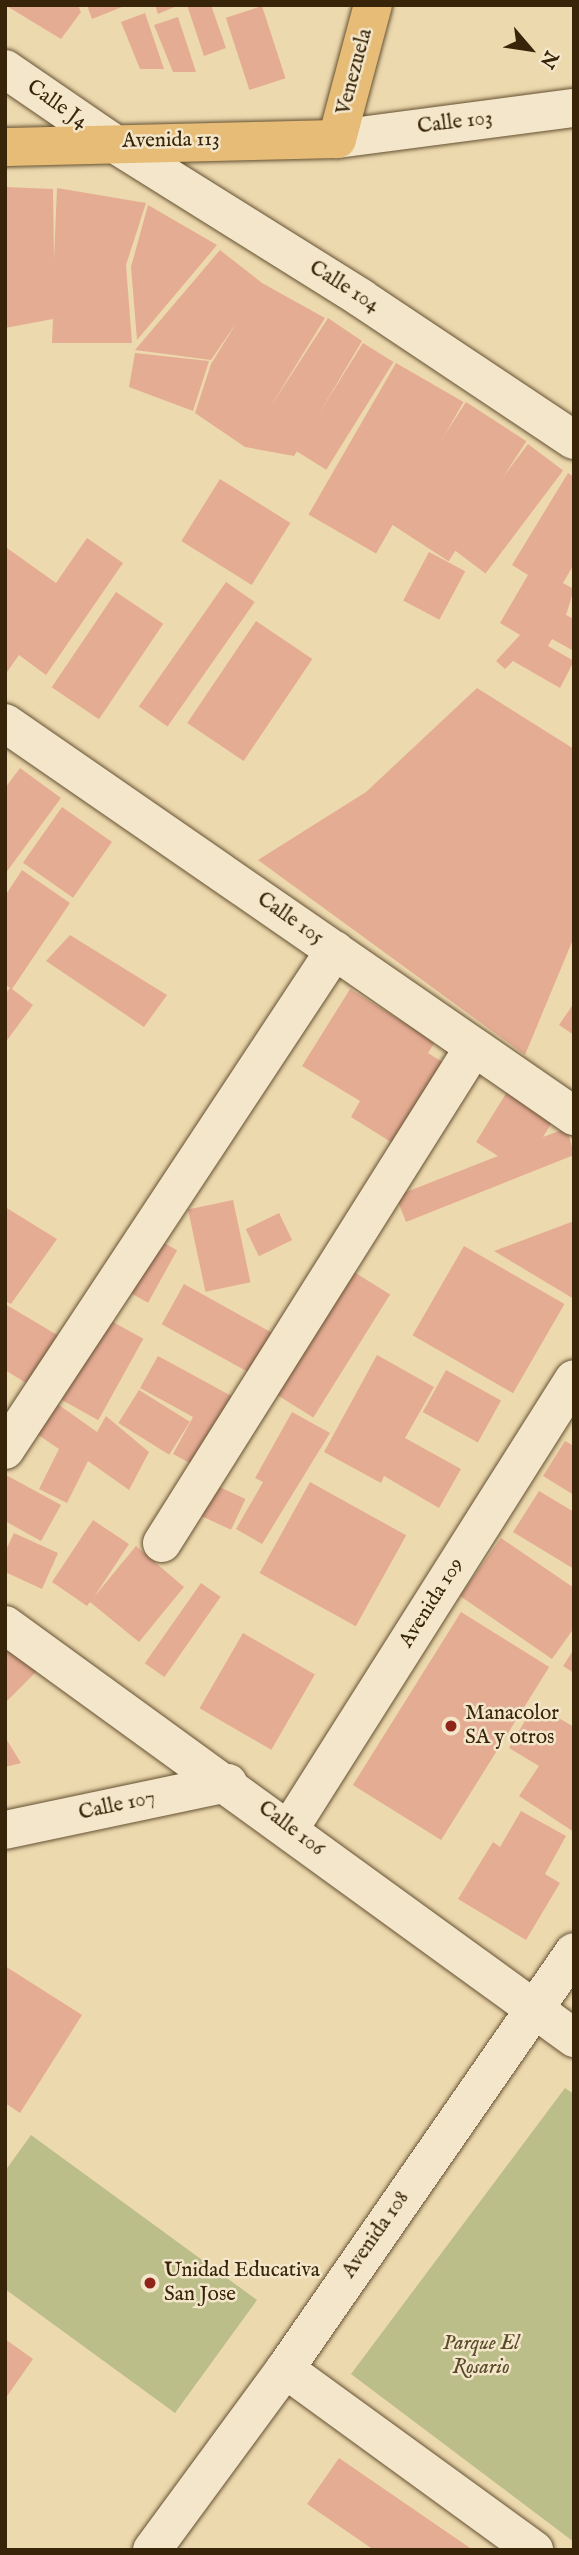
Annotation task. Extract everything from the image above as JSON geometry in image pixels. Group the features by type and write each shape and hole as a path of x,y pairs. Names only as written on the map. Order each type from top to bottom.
{"main road":[{"name":"Venezuela","path":"337,139 373,5"},
{"name":"Avenida 113","path":"5,147 110,142 337,139"}],"street":[{"name":"Calle J4","path":"5,69 110,142"},
{"name":"Calle 103","path":"337,139 574,108"},
{"name":"Calle 104","path":"110,142 362,298 574,440"},
{"name":"Calle 105","path":"5,723 574,1116"},
{"path":"5,1450 335,950"},
{"path":"162,1543 474,1047"},
{"name":"Avenida 109","path":"290,1828 574,1379"},
{"name":"Calle 106","path":"5,1625 290,1828 574,2038"},
{"name":"Calle 107","path":"5,1830 228,1783"},
{"name":"Avenida 108","path":"152,2550 285,2369 574,1952"},
{"path":"285,2369 534,2550"}],"green space":[{"name":"Parque El Rosario","path":"565,2088 574,2094 574,2542 351,2374"},
{"path":"31,2135 257,2300 175,2413 5,2289 5,2171"}],"building":[{"path":"5,5 78,5 81,12 61,39"},
{"path":"87,5 127,5 92,19"},
{"path":"155,5 179,5 158,14"},
{"path":"187,5 211,5 226,48 204,56"},
{"path":"262,6 285,78 249,90 226,18"},
{"path":"145,13 164,69 140,69 121,22"},
{"path":"178,17 196,72 173,72 154,25"},
{"path":"5,187 53,189 54,260 57,188 146,203 126,265 132,343 52,343 53,319 5,328"},
{"path":"148,205 217,245 137,340 131,267"},
{"path":"220,250 262,283 325,318 269,409 328,318 362,341 294,456 245,447 195,413 211,364 237,322 211,360 135,350"},
{"path":"363,343 394,362 326,470 296,451"},
{"path":"135,353 209,361 193,411 129,387"},
{"path":"396,363 464,402 376,554 308,515"},
{"path":"466,402 526,441 449,561 388,522"},
{"path":"528,444 563,470 486,574 450,547"},
{"path":"568,473 574,477 574,564 563,583 574,589 566,615 574,619 574,651 552,639 548,646 574,661 560,688 513,661 505,669 496,661 520,635 500,623 528,575 512,565"},
{"path":"220,479 290,523 252,585 181,541"},
{"path":"87,538 123,563 46,675 19,655 5,675 5,551 7,548 56,583"},
{"path":"429,552 465,571 439,620 403,601"},
{"path":"226,582 255,602 167,727 139,707"},
{"path":"116,592 163,624 99,719 52,687"},
{"path":"256,621 312,659 244,761 187,723"},
{"path":"477,688 574,749 574,937 525,1055 258,860 366,792"},
{"path":"20,768 61,798 5,874 5,788"},
{"path":"62,807 112,842 73,898 23,863"},
{"path":"22,870 70,903 12,989 33,1005 5,1043 5,994 10,988 5,984 5,896"},
{"path":"70,935 167,995 144,1027 46,961"},
{"path":"350,989 435,1042 428,1053 452,1068 402,1149 351,1117 360,1101 302,1066"},
{"path":"574,1003 574,1035 559,1025"},
{"path":"510,1087 556,1116 543,1137 567,1128 574,1155 406,1222 396,1196 498,1156 476,1142"},
{"path":"233,1200 250,1282 205,1292 188,1210"},
{"path":"5,1207 57,1239 11,1304 5,1301"},
{"path":"279,1213 292,1240 259,1256 246,1229"},
{"path":"574,1221 574,1299 494,1251"},
{"path":"157,1239 177,1250 148,1303 128,1291"},
{"path":"464,1246 564,1304 513,1393 413,1335"},
{"path":"346,1267 390,1295 313,1418 269,1390"},
{"path":"184,1284 277,1335 254,1376 162,1324"},
{"path":"5,1304 69,1342 39,1391 5,1370"},
{"path":"104,1317 143,1339 98,1420 59,1398"},
{"path":"377,1355 434,1387 405,1438 461,1469 439,1508 384,1476 381,1483 324,1452"},
{"path":"158,1356 237,1399 197,1467 173,1454 193,1417 140,1388"},
{"path":"446,1370 501,1401 478,1443 423,1412"},
{"path":"139,1390 190,1422 169,1455 118,1423"},
{"path":"52,1400 97,1432 106,1416 149,1452 129,1490 88,1461 67,1503 39,1489 59,1449 31,1430"},
{"path":"292,1412 330,1433 262,1544 236,1529 263,1482 255,1478"},
{"path":"565,1441 574,1446 574,1495 543,1476"},
{"path":"6,1475 61,1505 41,1541 5,1521"},
{"path":"310,1482 406,1535 356,1626 260,1573"},
{"path":"211,1483 245,1499 231,1530 197,1514"},
{"path":"539,1491 574,1512 574,1569 513,1532"},
{"path":"93,1520 129,1544 94,1597 136,1546 184,1587 139,1642 90,1602 87,1606 52,1582"},
{"path":"14,1533 58,1553 42,1589 5,1572 5,1552"},
{"path":"501,1538 574,1588 574,1628 552,1659 460,1596"},
{"path":"201,1583 221,1597 164,1677 145,1663"},
{"name":"Manacolor SA y otros","path":"461,1612 549,1667 441,1840 353,1785"},
{"path":"243,1633 315,1674 271,1750 200,1708"},
{"path":"5,1637 38,1670 5,1703"},
{"path":"574,1649 574,1673 563,1666"},
{"path":"535,1704 574,1727 574,1832 519,1796 539,1766 509,1748"},
{"path":"5,1737 21,1763 5,1767"},
{"path":"521,1811 566,1836 545,1874 560,1883 526,1940 458,1899 493,1842 500,1847"},
{"path":"5,1966 82,2015 20,2113 5,2103"},
{"path":"5,2339 33,2359 5,2399"},
{"path":"339,2458 473,2550 374,2550 307,2504"}],"place":[{"name":"Manacolor SA y otros","path":"451,1726"},
{"name":"Unidad Educativa San Jose","path":"150,2283"}]}
